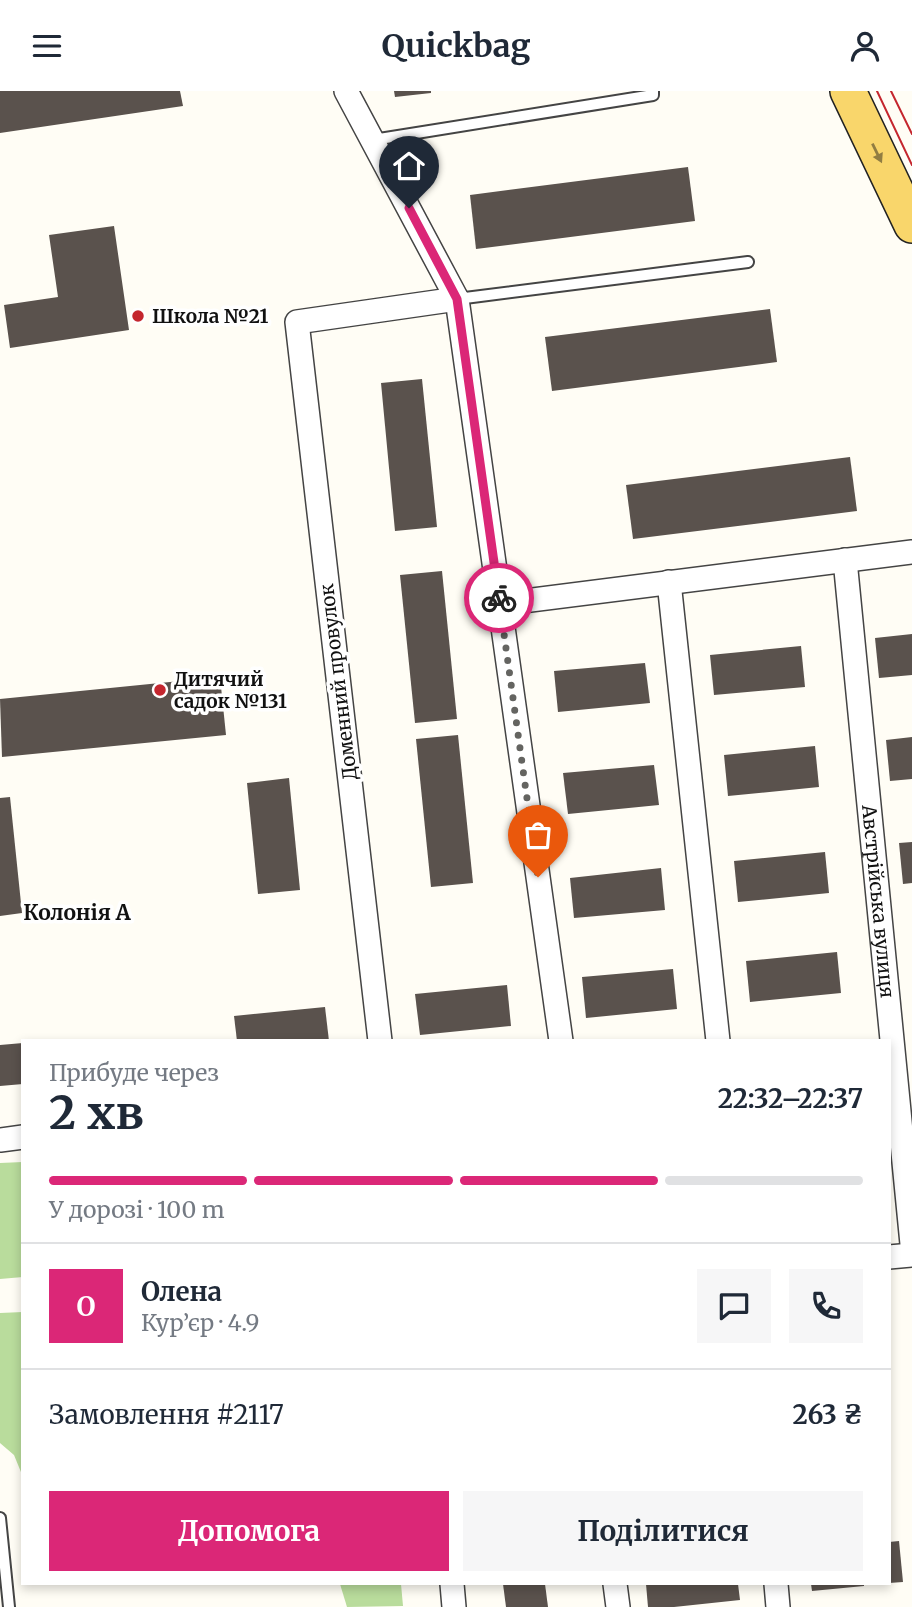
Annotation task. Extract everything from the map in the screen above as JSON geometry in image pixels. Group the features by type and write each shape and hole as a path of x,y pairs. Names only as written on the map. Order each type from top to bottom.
{"main road":[{"path":"848,91 912,225"}],"street":[{"path":"346,91 457,299 561,1039"},
{"name":"Доменний провулок","path":"380,1039 297,322 457,299"},
{"path":"500,604 912,552"},
{"name":"Австрійська вулиця","path":"845,560 891,1039"},
{"path":"669,582 718,1039"},
{"name":"Австрійська вулиця","path":"891,1043 912,1244"},
{"path":"0,1140 21,1137"},
{"path":"891,1257 912,1255"},
{"path":"452,1585 454,1607"},
{"path":"615,1585 618,1607"},
{"path":"776,1585 778,1607"}],"lane":[{"path":"373,140 653,95 653,91"},
{"path":"457,299 748,262"},
{"path":"0,1518 9,1607"}],"green space":[{"path":"21,1162 21,1277 0,1279 0,1163"},
{"path":"21,1312 21,1472 14,1455 0,1443 0,1313"},
{"path":"340,1585 401,1585 403,1606 347,1607"}],"building":[{"path":"0,91 180,91 183,106 0,133"},
{"path":"394,91 431,91 431,93 395,97"},
{"path":"688,167 695,221 476,249 470,195"},
{"path":"114,226 129,330 10,348 4,305 58,297 49,235"},
{"path":"770,309 777,362 552,391 545,337"},
{"path":"422,379 437,527 395,531 381,383"},
{"path":"850,457 857,511 633,539 626,485"},
{"path":"442,571 457,719 415,723 400,575"},
{"path":"912,634 912,675 879,678 875,638"},
{"path":"801,646 805,687 714,695 710,655"},
{"path":"645,663 650,703 558,712 554,671"},
{"path":"220,677 226,735 2,757 0,699"},
{"path":"458,735 473,883 431,887 416,739"},
{"path":"912,737 912,779 890,781 886,740"},
{"path":"815,746 819,787 728,796 724,755"},
{"path":"654,765 659,805 568,814 563,773"},
{"path":"289,778 300,890 258,894 247,783"},
{"path":"10,797 22,913 0,916 0,798"},
{"path":"912,842 912,883 903,884 899,843"},
{"path":"825,852 829,893 738,902 734,861"},
{"path":"661,868 665,910 574,918 570,878"},
{"path":"837,952 841,993 750,1002 746,961"},
{"path":"673,969 677,1009 586,1018 582,977"},
{"path":"507,985 511,1026 420,1035 415,994"},
{"path":"325,1007 329,1039 237,1039 234,1016"},
{"path":"21,1043 21,1084 0,1086 0,1045"},
{"path":"899,1541 903,1582 891,1583 891,1542"},
{"path":"503,1585 545,1585 548,1607 506,1607"},
{"path":"646,1585 738,1585 740,1600 648,1607"},
{"path":"811,1585 864,1585 864,1586 812,1591"}],"tram line":[{"path":"877,91 912,165"},
{"path":"891,91 912,134"}],"way so far":[{"path":"499,598 538,877"}],"place":[{"name":"Школа №21","path":"138,316"},
{"name":"Дитячий садок №131","path":"160,690"}],"district":[{"name":"Колонія А","path":"77,912"}],"route":[{"path":"409,208 457,299 499,598"}]}
